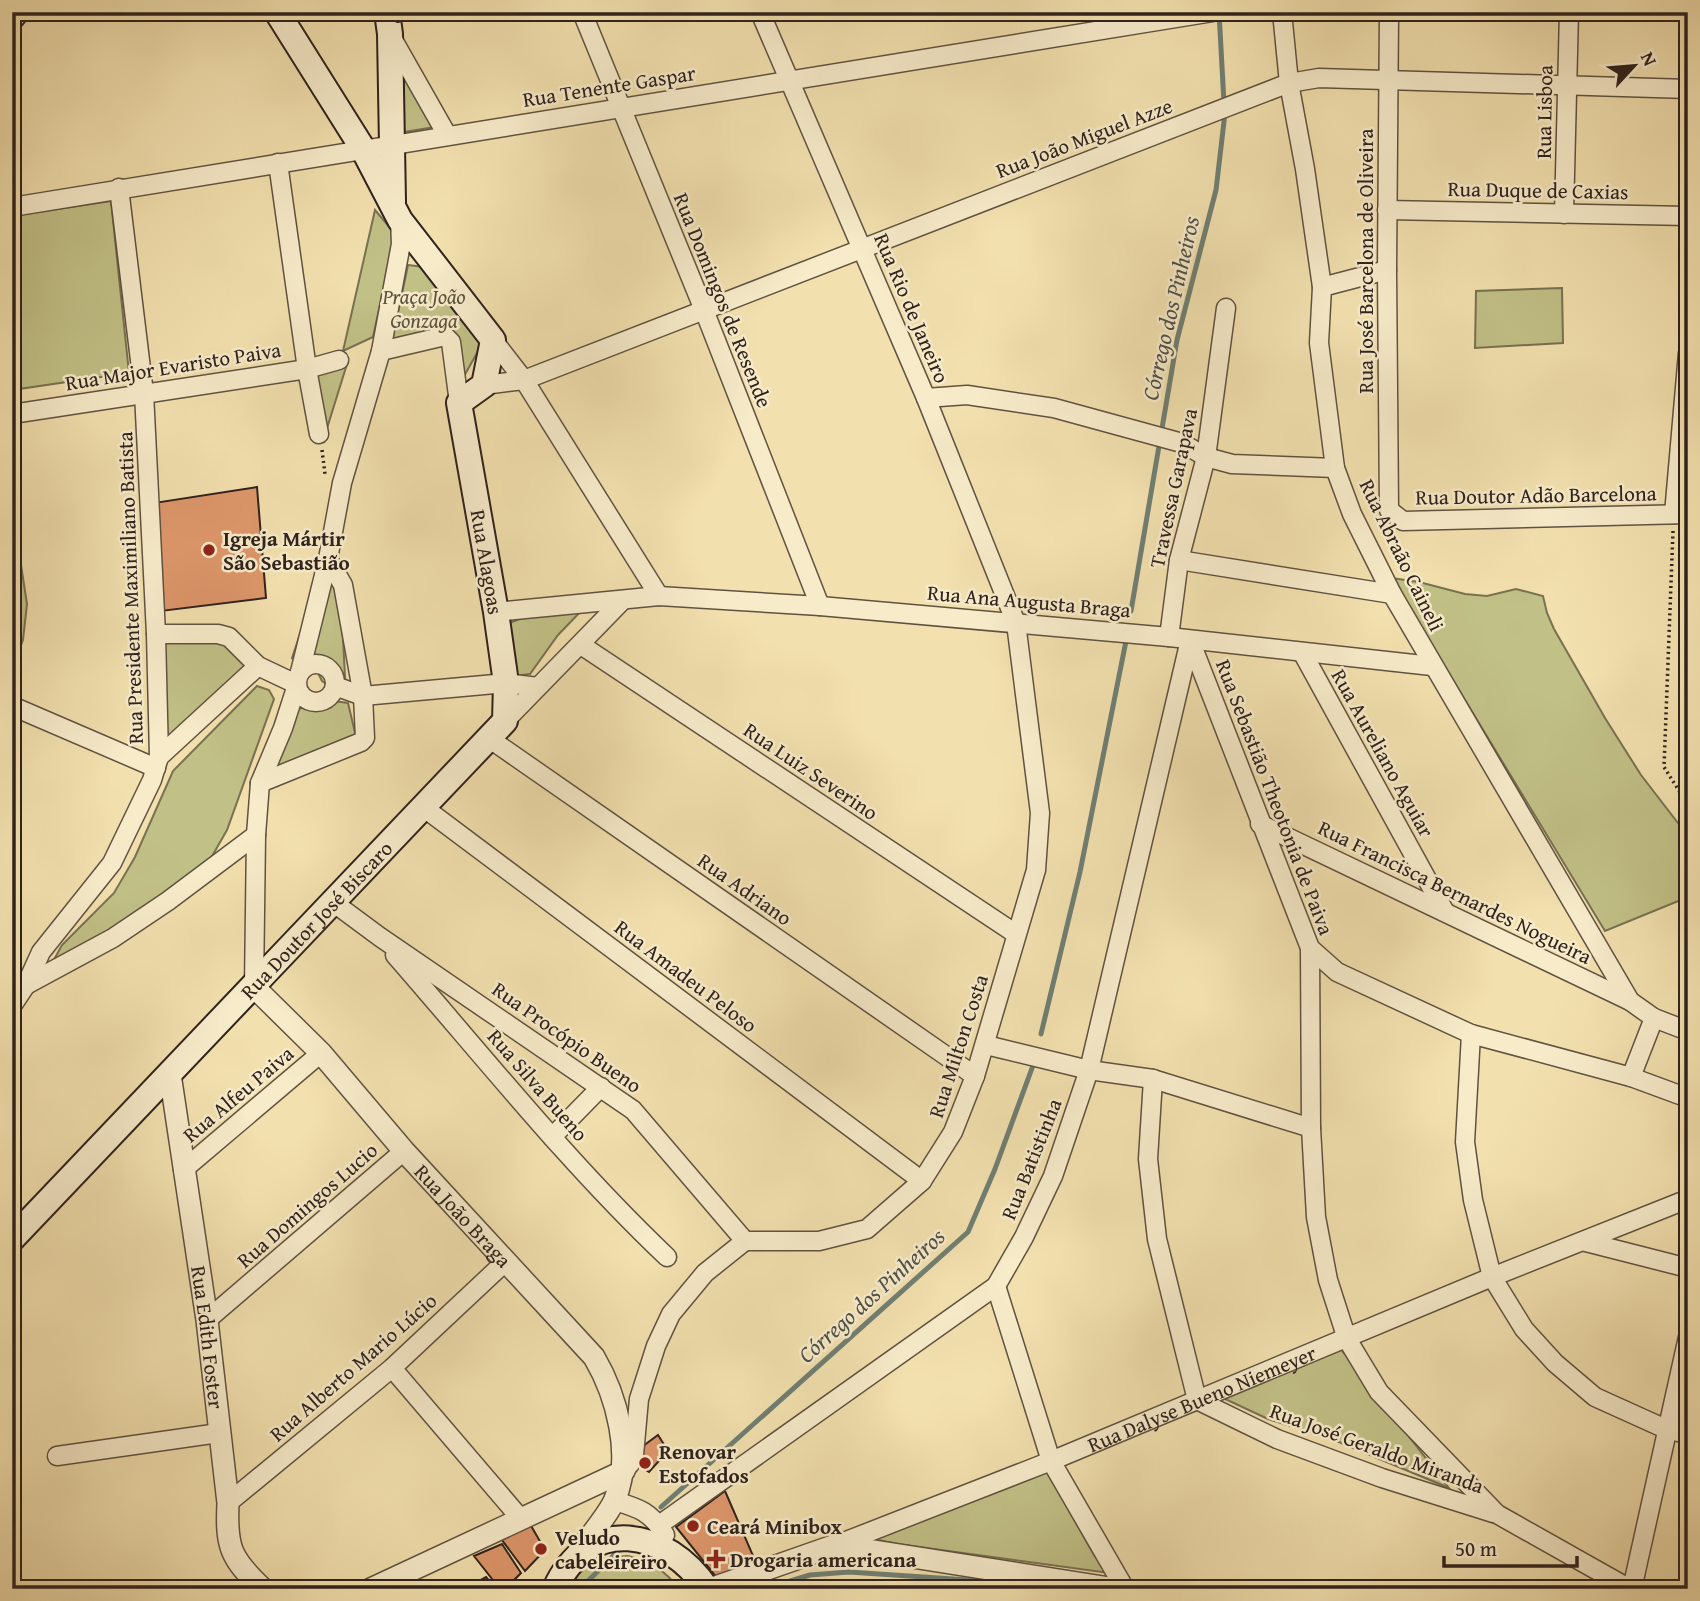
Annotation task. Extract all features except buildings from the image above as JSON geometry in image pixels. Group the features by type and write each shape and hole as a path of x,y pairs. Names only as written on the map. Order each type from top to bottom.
{"main road":[{"path":"12,17 16,12"},
{"path":"277,12 363,149 396,213 493,341 484,385 459,403"},
{"path":"388,23 396,213"},
{"name":"Rua Alagoas","path":"459,403 506,683 498,730"},
{"name":"Rua Doutor José Biscaro","path":"12,1239 498,730"},
{"path":"554,1588 572,1560 597,1543 626,1537 657,1543 679,1559 706,1586"}],"street":[{"name":"Rua Domingos de Resende","path":"582,12 704,310 820,607"},
{"name":"Rua Rio de Janeiro","path":"760,12 926,398 1016,623"},
{"name":"Rua Tenente Gaspar","path":"12,207 1187,14 1213,12"},
{"name":"Rua Abraão Caineli","path":"1282,12 1289,83 1322,287 1319,343 1335,468 1352,514 1392,594 1433,666 1630,1001 1654,1018 1688,1031"},
{"name":"Rua José Barcelona de Oliveira","path":"1389,510 1387,210 1390,12"},
{"name":"Rua Lisboa","path":"1564,214 1569,12"},
{"path":"388,23 447,135"},
{"name":"Rua João Miguel Azze","path":"524,380 1289,83 1319,78 1688,89"},
{"path":"278,163 307,369 319,434"},
{"name":"Rua Presidente Maximiliano Batista","path":"12,1006 26,985 41,952 112,863 158,762 156,634 144,393 119,188"},
{"name":"Rua Duque de Caxias","path":"1387,210 1688,216"},
{"path":"254,986 256,835 260,783 283,728 297,682 328,559 342,483 381,351 401,244 396,213"},
{"path":"1322,287 1387,271"},
{"name":"Travessa Garapava","path":"1169,637 1179,560 1203,455 1226,308"},
{"name":"Rua Alagoas","path":"381,351 445,336 451,342 459,403"},
{"path":"493,341 524,380 659,596"},
{"path":"1681,514 1688,353"},
{"name":"Rua Major Evaristo Paiva","path":"12,414 307,369 339,360"},
{"path":"484,385 524,380"},
{"path":"926,398 967,395 1054,408 1182,443 1203,455 1232,464 1335,468"},
{"name":"Rua Doutor Adão Barcelona","path":"1389,510 1403,520 1681,514"},
{"path":"260,783 362,742 365,738 363,696 344,585 328,559"},
{"path":"1179,560 1392,594"},
{"name":"Rua Ana Augusta Braga","path":"496,612 621,602 659,596 1016,623 1433,666"},
{"name":"Rua Doutor José Biscaro","path":"498,730 621,602"},
{"name":"Rua Milton Costa","path":"745,1241 819,1241 867,1228 922,1181 953,1132 986,1045 1016,934 1037,870 1040,813 1016,623"},
{"path":"156,634 218,634 229,637 258,666 297,682 309,701 318,703 326,700 335,686 330,669 323,665 306,666 297,682"},
{"name":"Rua Sebastião Theotonia de Paiva","path":"1190,640 1310,948 1311,1128 1319,1230 1328,1280 1347,1339 1379,1392 1496,1514 1631,1589"},
{"name":"Rua Batistinha","path":"659,1525 996,1286 1024,1237 1053,1176 1089,1070 1190,640"},
{"name":"Rua Luiz Severino","path":"581,645 1016,934"},
{"name":"Rua Aureliano Aguiar","path":"1302,652 1445,912"},
{"path":"12,706 158,762 258,666"},
{"path":"335,686 363,696 506,683 538,687"},
{"name":"Rua Adriano","path":"498,730 975,1076"},
{"name":"Rua Amadeu Peloso","path":"423,807 922,1181"},
{"name":"Rua Francisca Bernardes Nogueira","path":"1260,824 1630,1001"},
{"path":"26,985 113,938 168,901 256,835"},
{"name":"Rua Procópio Bueno","path":"334,903 633,1110 745,1241"},
{"name":"Rua Silva Bueno","path":"380,937 552,1137 637,1229 667,1257"},
{"path":"1310,948 1337,972 1471,1034 1631,1077 1688,1098"},
{"name":"Rua João Braga","path":"254,986 321,1053 404,1151 594,1357 603,1372 619,1427 624,1471"},
{"path":"1631,1077 1654,1018"},
{"path":"1471,1034 1465,1142 1474,1200 1492,1277 1524,1329 1555,1363 1595,1396 1668,1430 1688,1434"},
{"path":"986,1045 1089,1070 1153,1079 1311,1128"},
{"name":"Rua Alfeu Paiva","path":"183,1170 321,1053"},
{"name":"Rua Edith Foster","path":"170,1074 207,1320 228,1503 227,1531 232,1554 245,1573 263,1589"},
{"path":"1153,1079 1148,1159 1157,1239 1197,1400"},
{"path":"552,1137 601,1087"},
{"name":"Rua Domingos Lucio","path":"207,1320 404,1151"},
{"name":"Rua Dalyse Bueno Niemeyer","path":"706,1586 836,1545 1051,1461 1492,1277 1586,1242 1688,1199"},
{"path":"572,1560 615,1501 624,1471 634,1455 639,1399 656,1346 671,1314 705,1273 745,1241"},
{"path":"1586,1242 1688,1268"},
{"name":"Rua Alberto Mario Lúcio","path":"228,1503 392,1368 505,1262"},
{"path":"996,1286 1051,1461 1125,1589"},
{"path":"1631,1589 1688,1337"},
{"path":"392,1368 521,1519"},
{"name":"Rua José Geraldo Miranda","path":"1197,1400 1277,1439 1382,1478 1496,1514"},
{"path":"57,1455 219,1433"},
{"path":"371,1589 624,1471"},
{"path":"598,1483 607,1486 615,1501 641,1508 659,1525 679,1559"},
{"path":"836,1545 1116,1589"}],"path":[{"path":"319,434 326,479 342,483"},
{"path":"1681,514 1664,767 1688,805"}],"green space":[{"path":"404,49 435,127 404,132"},
{"path":"111,201 129,373 12,390 12,216"},
{"path":"375,210 391,229 394,240 373,337 343,351"},
{"name":"Praça João Gonzaga","path":"408,265 424,267 482,344 463,378 453,326 392,341"},
{"path":"1562,288 1563,343 1475,348 1476,291"},
{"path":"347,364 324,438 311,369"},
{"path":"12,506 27,604 23,640 12,669"},
{"path":"323,565 336,582 346,696 322,681 314,665 292,658"},
{"path":"1391,578 1465,594 1487,596 1516,589 1543,596 1554,629 1605,718 1641,775 1688,836 1688,897 1605,931"},
{"path":"584,608 558,635 530,674 514,676 505,625 522,618"},
{"path":"160,638 218,638 251,667 164,748"},
{"path":"257,686 269,690 274,699 227,830 211,858 158,902 50,967 62,945 114,893 135,857 173,771"},
{"path":"319,699 348,703 357,741 261,772 295,711"},
{"path":"1340,1348 1449,1488 1327,1437 1268,1419 1223,1398"},
{"path":"1047,1471 1094,1555 1109,1573 869,1538"},
{"path":"628,1556 657,1568 679,1589 566,1589 578,1573 592,1563"}],"waterway":[{"name":"Córrego dos Pinheiros","path":"1219,12 1224,103"},
{"name":"Córrego dos Pinheiros","path":"1131,611 1177,340 1216,190 1225,113"},
{"name":"Córrego dos Pinheiros","path":"1041,1034 1080,872 1127,636"},
{"name":"Córrego dos Pinheiros","path":"661,1507 968,1232 995,1169 1035,1060"},
{"name":"Córrego dos Pinheiros","path":"580,1589 621,1548"},
{"path":"764,1589 810,1575 849,1572 983,1581 1035,1589"}],"railway":[{"path":"397,12 398,19"}],"place":[{"name":"Igreja Mártir São Sebastião","path":"209,550"},
{"name":"Renovar Estofados","path":"645,1463"},
{"name":"Ceará Minibox","path":"693,1526"},
{"name":"Veludo cabeleireiro","path":"541,1549"},
{"name":"Drogaria americana","path":"716,1559"}]}
